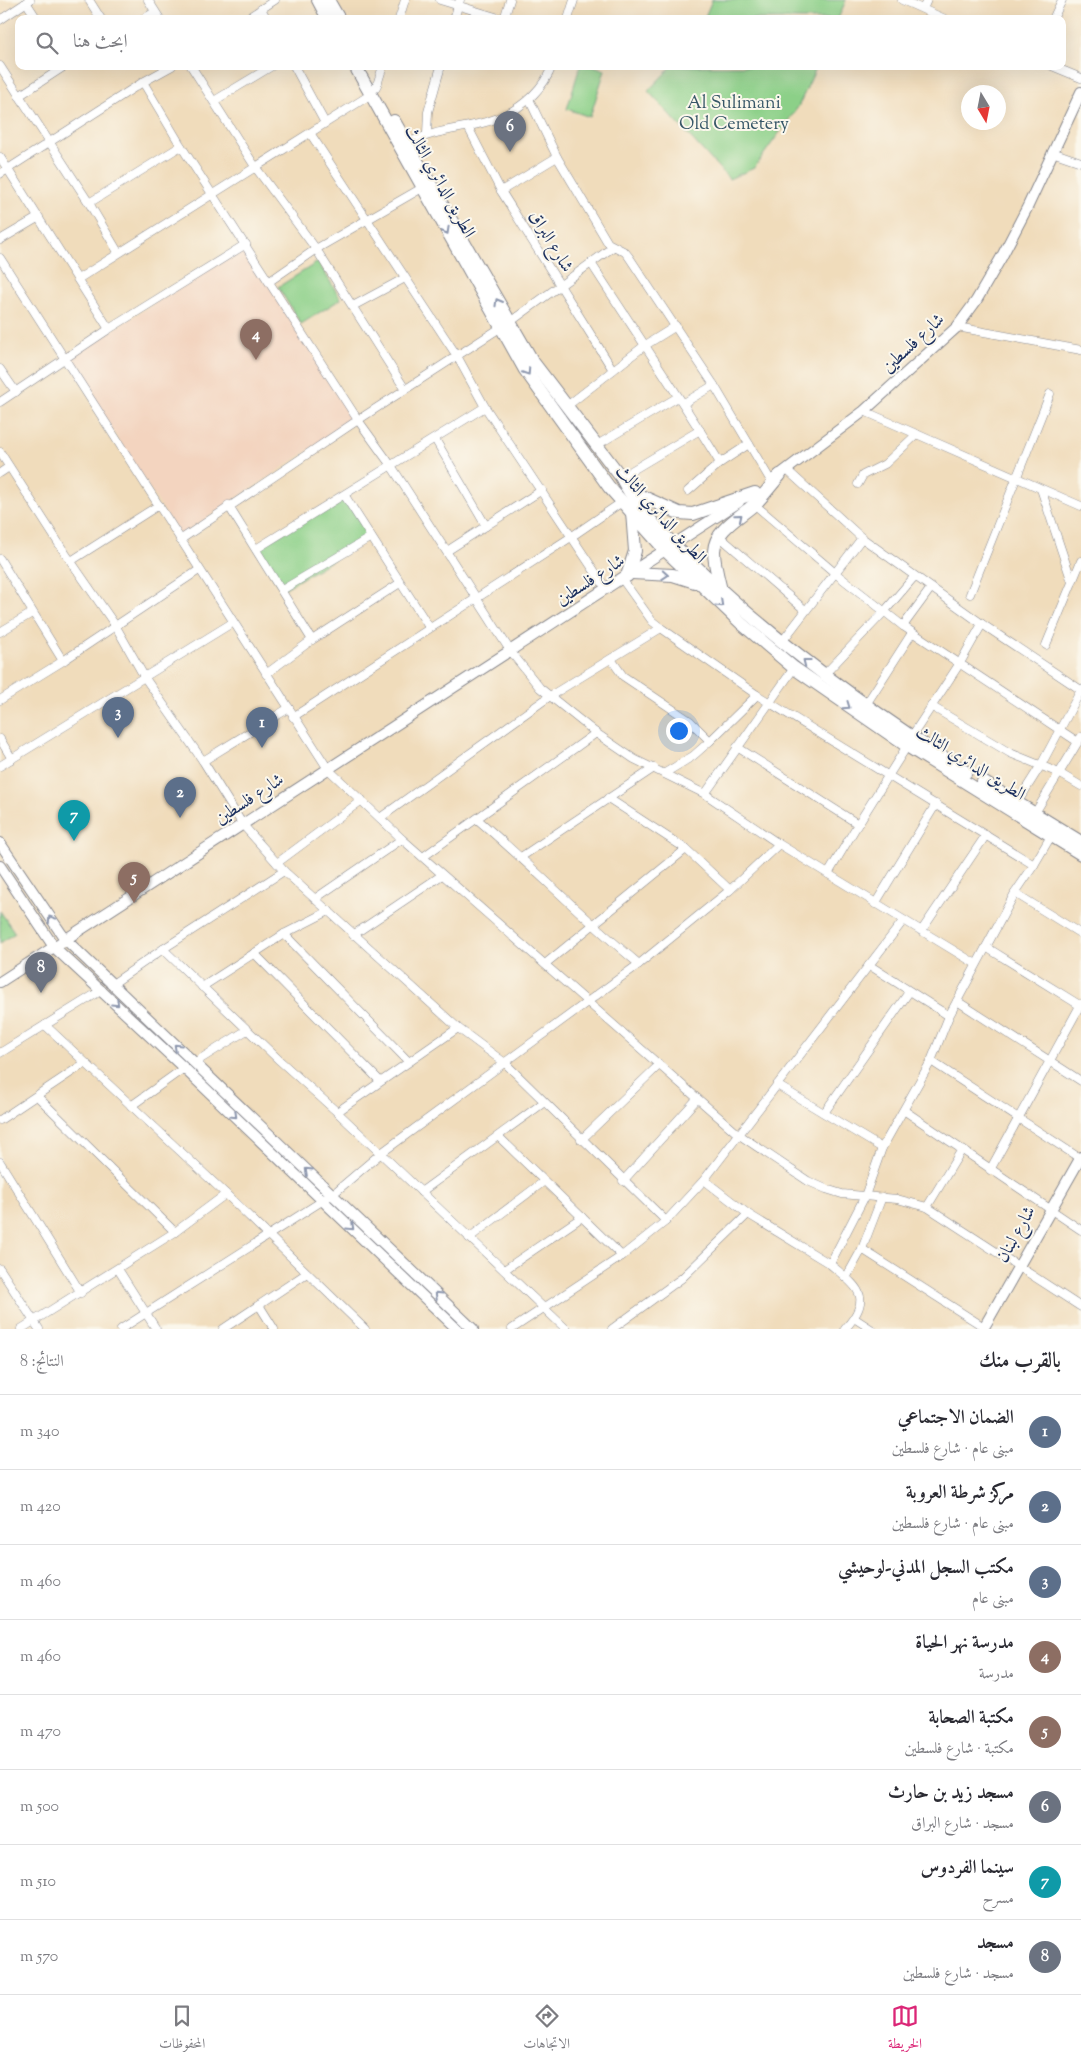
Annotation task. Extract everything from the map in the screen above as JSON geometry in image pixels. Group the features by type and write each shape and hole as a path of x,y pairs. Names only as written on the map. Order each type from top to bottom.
{"highway":[{"path":"318,0 333,9"},
{"name":"الطريق الدائري الثالث","path":"357,70 407,143 505,325 536,387 697,583 794,668 910,741 1051,836 1081,854"},
{"name":"الطريق الدائري الثالث","path":"365,70 373,92 422,188 505,325 621,477 625,496 632,512 670,548 722,590 781,643 910,741 1035,813 1081,842"},
{"path":"722,590 714,550 719,536 754,498 779,475"},
{"path":"625,496 679,513 693,514 754,498"},
{"path":"632,512 635,551 627,576 673,575 697,583"}],"street":[{"path":"88,0 98,15"},
{"path":"148,0 158,15"},
{"path":"252,15 275,0"},
{"path":"400,15 405,0"},
{"path":"440,0 459,3 492,15"},
{"path":"504,15 510,0"},
{"path":"569,15 574,0"},
{"path":"902,0 936,15"},
{"path":"923,9 927,0"},
{"path":"1055,15 1062,0"},
{"path":"0,20 28,1 35,15"},
{"path":"455,15 459,3"},
{"path":"261,9 265,15"},
{"path":"0,66 89,203 118,252"},
{"path":"20,96 58,70"},
{"path":"0,174 165,70"},
{"path":"194,70 256,168 316,249 405,389"},
{"path":"214,101 265,70"},
{"path":"296,70 325,124"},
{"path":"78,279 212,193 256,168 373,92 381,70"},
{"path":"427,134 428,112 440,70"},
{"path":"407,143 427,134 468,127 501,118 528,99 542,86 550,70"},
{"path":"1062,70 1081,78"},
{"path":"143,82 181,146 270,281 358,420 392,467 511,652 540,688 596,734 634,759 705,794 779,844 903,922 922,930 976,964"},
{"name":"شارع فلسطين","path":"779,475 864,411 957,327 976,301 1001,258 1027,208 1081,92"},
{"path":"528,99 557,157 612,247 624,252 629,257 676,326 750,444 779,475 914,577 1081,690 1041,765 1017,803"},
{"name":"شارع البراق","path":"468,127 501,191 558,286 613,370"},
{"path":"310,133 457,356 485,407 607,590"},
{"path":"89,203 181,146"},
{"path":"1052,152 1081,162"},
{"path":"0,157 109,329"},
{"path":"501,191 557,157"},
{"path":"270,281 316,249 422,188"},
{"path":"0,240 39,217"},
{"path":"0,402 109,329 246,244"},
{"path":"180,540 228,505 505,325 612,247"},
{"path":"0,258 159,505 232,623 328,769 442,875 546,964 738,1134 808,1181 842,1194 882,1196 927,1207 1081,1308"},
{"path":"592,263 644,346 684,403 720,463"},
{"path":"353,306 405,278"},
{"path":"567,406 644,346 676,326"},
{"path":"957,327 1081,350"},
{"path":"0,369 16,392"},
{"path":"684,403 714,385"},
{"path":"970,594 1050,394"},
{"path":"597,445 678,397"},
{"path":"256,549 392,467 485,407"},
{"path":"864,411 1081,506"},
{"path":"621,477 700,430"},
{"path":"858,484 863,475 885,464 917,434"},
{"path":"435,440 486,526"},
{"path":"688,491 720,463 750,444"},
{"path":"0,452 115,625 145,678 203,761 243,825 284,871 458,1028 504,1063 666,1221"},
{"path":"0,473 9,467"},
{"path":"1041,489 1072,582"},
{"path":"447,551 542,490"},
{"path":"345,496 429,627"},
{"path":"293,716 571,537 625,496"},
{"path":"754,498 835,573 912,633 1060,730 1080,739 1035,813"},
{"name":"شارع فلسطين","path":"0,982 670,548 754,498"},
{"path":"71,561 159,505"},
{"path":"228,505 312,640"},
{"path":"719,536 806,610"},
{"path":"282,590 371,538"},
{"path":"781,643 862,538"},
{"path":"0,559 63,661"},
{"path":"1046,645 1080,564"},
{"path":"0,700 63,661 199,570"},
{"path":"627,576 652,621 661,628 757,695 1034,865"},
{"path":"823,676 884,612 914,577"},
{"path":"266,674 312,640 400,583"},
{"path":"903,626 931,588"},
{"path":"0,632 32,612"},
{"path":"0,766 232,623"},
{"path":"828,874 887,776 960,663 982,624"},
{"path":"380,818 550,696 661,628"},
{"path":"864,706 912,633"},
{"path":"611,659 623,676 690,721 710,741"},
{"path":"705,794 768,701 794,668"},
{"path":"665,773 693,756 757,695"},
{"path":"931,706 1010,753 1059,772 1081,786"},
{"path":"203,761 289,708"},
{"path":"423,857 596,734"},
{"path":"0,739 12,759"},
{"path":"737,748 858,824"},
{"path":"522,857 654,768"},
{"path":"608,798 686,849 730,890"},
{"path":"277,863 362,800"},
{"path":"875,904 936,804"},
{"path":"477,819 522,857 593,926 639,964"},
{"path":"922,930 986,835"},
{"path":"830,1264 865,1196 882,1148 905,1111 931,1061 949,1016 1015,893 1051,836"},
{"path":"316,898 402,839"},
{"path":"0,843 65,939 107,988"},
{"path":"121,1329 332,1194 380,1154 639,964 730,890 779,844"},
{"path":"546,964 686,849"},
{"path":"0,866 54,947 107,988 332,1194 473,1329"},
{"path":"0,1053 107,988 162,948 284,871"},
{"path":"353,935 442,875"},
{"path":"16,890 27,884"},
{"path":"1015,893 1081,934"},
{"path":"202,987 284,934 329,910"},
{"path":"512,1329 545,1309 622,1256 666,1221 704,1180 903,922"},
{"path":"284,934 408,1061"},
{"path":"986,947 1081,1005 990,1170"},
{"path":"162,948 566,1329"},
{"path":"254,953 379,1080"},
{"path":"869,965 949,1016"},
{"path":"824,1113 909,992"},
{"path":"957,1001 1081,1081"},
{"path":"45,1025 226,1194 365,1329"},
{"path":"337,1112 379,1080 458,1028"},
{"path":"131,1106 189,1065 247,1030"},
{"path":"931,1061 1081,1158"},
{"path":"0,1120 85,1063"},
{"path":"189,1065 323,1200 457,1329"},
{"path":"581,1140 659,1065"},
{"path":"777,1084 882,1148"},
{"path":"37,1096 175,1232"},
{"path":"623,1181 697,1098"},
{"path":"421,1192 543,1103"},
{"path":"905,1111 1049,1211 1081,1230"},
{"path":"498,1137 622,1256"},
{"path":"927,1207 961,1151"},
{"name":"شارع لبنان","path":"984,1328 1049,1211 1081,1158"},
{"path":"0,1162 81,1293"},
{"path":"704,1180 748,1214 830,1264 857,1287 861,1295 862,1304 845,1329"},
{"path":"470,1238 543,1182"},
{"path":"21,1329 81,1293 175,1232 226,1194"},
{"path":"846,1278 862,1248 882,1196"},
{"path":"612,1329 682,1278 748,1214"},
{"path":"504,1270 582,1217"},
{"path":"862,1248 984,1328"},
{"path":"0,1269 39,1329"},
{"path":"118,1269 156,1329"},
{"path":"223,1329 307,1274"},
{"path":"259,1306 274,1329"},
{"path":"854,1318 871,1329"}],"shaded area":[{"path":"245,246 355,419 180,536 67,359"}],"green space":[{"path":"712,0 846,0 840,15 706,15"},
{"path":"579,70 605,70 590,117 567,109"},
{"name":"Al Sulimani Old Cemetery","path":"668,70 815,70 798,107 754,168 729,179 648,91"},
{"path":"318,262 341,299 301,324 278,287"},
{"path":"345,496 371,537 282,590 256,549"},
{"path":"0,911 15,933 0,943"}],"place":[{"name":"مسجد زيد بن حارث","path":"510,152"},
{"name":"مدرسة نهر الحياة","path":"256,360"},
{"name":"مكتب السجل المدني-لوحيشي","path":"118,738"},
{"name":"الضمان الاجتماعي","path":"262,748"},
{"name":"مركز شرطة العروبة","path":"180,818"},
{"name":"سينما الفردوس","path":"74,841"},
{"name":"مكتبة الصحابة","path":"134,903"},
{"name":"مسجد","path":"41,993"}]}
